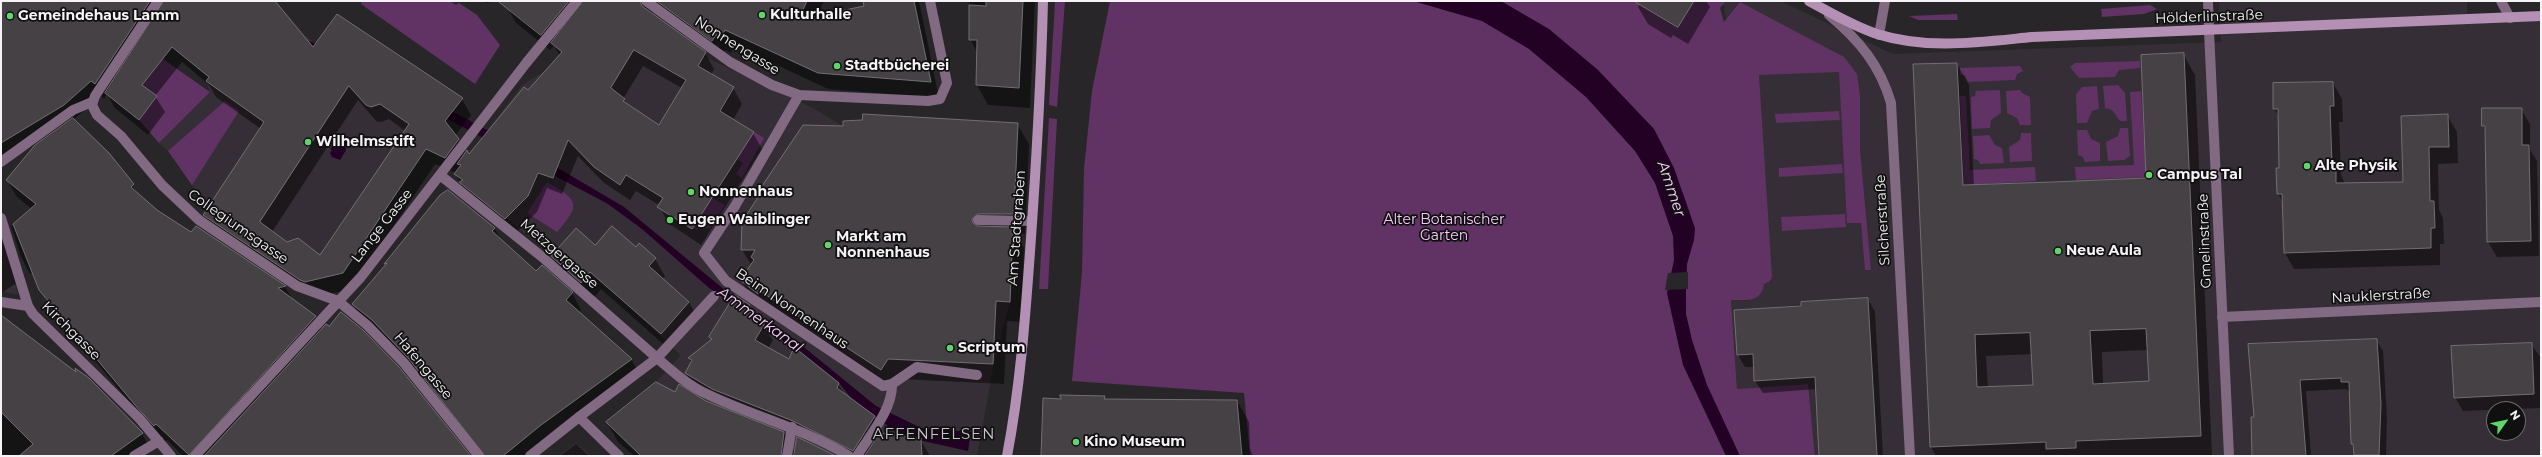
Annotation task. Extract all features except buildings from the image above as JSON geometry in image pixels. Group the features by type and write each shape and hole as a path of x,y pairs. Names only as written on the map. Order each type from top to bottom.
{"main road":[{"name":"Am Stadtgraben","path":"1007,456 1020,383 1039,114 1042,1"},
{"name":"Hölderlinstraße","path":"1809,1 1879,35 1907,40 1971,43 2032,37 2209,31 2541,16"}],"street":[{"path":"1,162 73,110 92,102 158,1"},
{"name":"Lange Gasse","path":"195,456 338,300 361,277 576,1"},
{"name":"Nonnengasse","path":"646,1 730,62 763,82 799,95 928,101 940,99 947,82 930,1"},
{"path":"1879,35 1885,1"},
{"name":"Gmelinstraße","path":"2208,1 2229,456"},
{"path":"2501,1 2510,18"},
{"name":"Silcherstraße","path":"1821,8 1855,36 1870,55 1883,79 1891,103 1910,456"},
{"name":"Beim Nonnenhaus","path":"799,95 735,206 704,253 726,281 873,381 883,386 892,384"},
{"name":"Collegiumsgasse","path":"92,102 92,107 97,115 121,136 162,185 194,216 297,286 338,300"},
{"name":"Metzgergasse","path":"440,176 541,256 680,378 708,395 824,440 849,456"},
{"name":"Kirchgasse","path":"1,218 28,306 43,325 115,394 171,456"},
{"path":"978,220 1032,221"},
{"path":"530,456 657,358 714,296"},
{"name":"Hafengasse","path":"338,300 392,349 479,456"},
{"path":"1,302 28,306"},
{"name":"Nauklerstraße","path":"2222,317 2541,302"},
{"path":"857,456 887,407 892,393 892,384 917,367 977,375"},
{"path":"579,417 619,456"},
{"path":"787,456 792,427"},
{"path":"134,456 159,441"}],"shaded area":[{"name":"Campus Tal","path":"1723,1 1780,1 1893,54 2221,42 2219,1 2467,1 2467,20 2541,16 2541,456 1815,456 1808,384 1737,389 1731,300 1748,301 1731,50"},
{"name":"Wilhelmsstift","path":"337,14 463,98 442,126 456,140 453,150 448,154 440,155 429,145 343,273 311,280 208,208 168,151 159,143 210,92 206,81 212,73 302,34 315,43"},
{"path":"568,44 703,56 813,108 843,126 843,121 862,120 863,114 961,119 960,123 983,135 1018,137 1010,302 994,363 977,456 641,456 606,422 656,382 681,355 591,272 585,278 555,251 520,230 485,197 454,174 522,85 548,69"},
{"path":"1,229 18,295 1,291"},
{"path":"576,443 591,456 558,456"}],"green space":[{"path":"362,1 450,1 456,5 459,3 477,15 500,45 475,84 361,4"},
{"path":"1055,1 1065,1 1057,107 1049,105"},
{"name":"Alter Botanischer Garten","path":"1110,1 1726,1 1720,8 1724,22 1740,2 1844,57 1857,74 1860,96 1860,150 1871,270 1865,270 1861,223 1847,223 1839,72 1759,75 1772,277 1770,281 1764,284 1760,295 1747,300 1731,300 1737,389 1808,384 1815,456 1250,456 1244,393 1072,381 1082,272 1084,169 1092,91"},
{"path":"2150,5 2157,9 2144,14 2102,17 2101,9"},
{"path":"1957,14 1958,20 1918,20 1909,16"},
{"path":"163,59 210,92 159,143 139,120 157,96 142,85"},
{"path":"2140,61 2140,68 2119,70 2115,77 2079,78 2070,67 2075,63"},
{"path":"2020,66 2023,71 2017,74 2015,80 1968,82 1965,75 1960,75 1960,68"},
{"path":"2118,85 2125,93 2127,121 2120,121 2112,110 2105,108 2103,86"},
{"path":"2097,86 2099,109 2092,111 2087,123 2077,123 2076,94 2082,87"},
{"path":"2000,90 2001,113 1991,120 1990,128 1972,129 1971,97 1975,96 1976,91"},
{"path":"2020,90 2022,93 2030,97 2031,125 2020,125 2017,118 2007,113 2006,91"},
{"path":"2141,91 2146,177 2076,180 2075,167 2134,165 2130,92"},
{"path":"1960,96 1966,96 1970,170 2035,167 2036,181 1964,185"},
{"path":"225,101 239,111 192,185 168,151"},
{"path":"1839,111 1840,120 1776,123 1775,114"},
{"path":"1049,118 1057,119 1048,289 1039,289"},
{"path":"2120,128 2128,128 2130,156 2124,160 2108,161 2106,142 2118,136"},
{"path":"2077,130 2087,130 2091,139 2100,143 2100,161 2085,162 2083,157 2078,155"},
{"path":"754,132 764,138 742,178 736,174 743,163 737,159"},
{"path":"2021,133 2031,133 2032,161 2010,162 2009,147 2020,140"},
{"path":"1989,135 1995,145 2002,148 2004,163 1980,164 1978,160 1974,159 1973,136"},
{"path":"1842,164 1843,173 1779,177 1779,168"},
{"path":"547,182 558,188 571,199 573,204 573,209 570,215 557,232 527,213"},
{"path":"712,198 725,205 710,228 692,229"},
{"path":"1845,214 1846,227 1782,231 1781,217"}],"water":[{"name":"Ammer","path":"1413,1 1501,1 1549,29 1598,70 1654,129 1674,168 1695,228 1694,240 1687,264 1686,288 1686,314 1692,340 1707,385 1740,456 1726,456 1683,365 1667,293 1674,260 1673,236 1655,183 1635,151 1586,97 1529,49 1482,21"},
{"name":"Ammerkanal","path":"306,40 339,52 461,116 563,171 624,207 743,305 794,339 876,406 921,428 971,432 968,451 901,436 852,399 839,383 822,369 708,287 642,229 608,204 461,126 304,47"},
{"path":"337,143 345,146 346,150 340,160 332,157 330,153 332,150 330,149"}],"pier":[{"path":"1688,272 1688,289 1665,290 1668,273"}],"place":[{"name":"Kulturhalle","path":"762,15"},
{"name":"Gemeindehaus Lamm","path":"10,16"},
{"name":"Stadtbücherei","path":"837,66"},
{"name":"Wilhelmsstift","path":"308,142"},
{"name":"Alte Physik","path":"2307,166"},
{"name":"Campus Tal","path":"2149,175"},
{"name":"Nonnenhaus","path":"691,192"},
{"name":"Eugen Waiblinger","path":"670,220"},
{"name":"Markt am Nonnenhaus","path":"828,245"},
{"name":"Neue Aula","path":"2058,251"},
{"name":"Scriptum","path":"950,348"},
{"name":"Kino Museum","path":"1076,442"}],"district":[{"name":"AFFENFELSEN","path":"934,435"}]}
